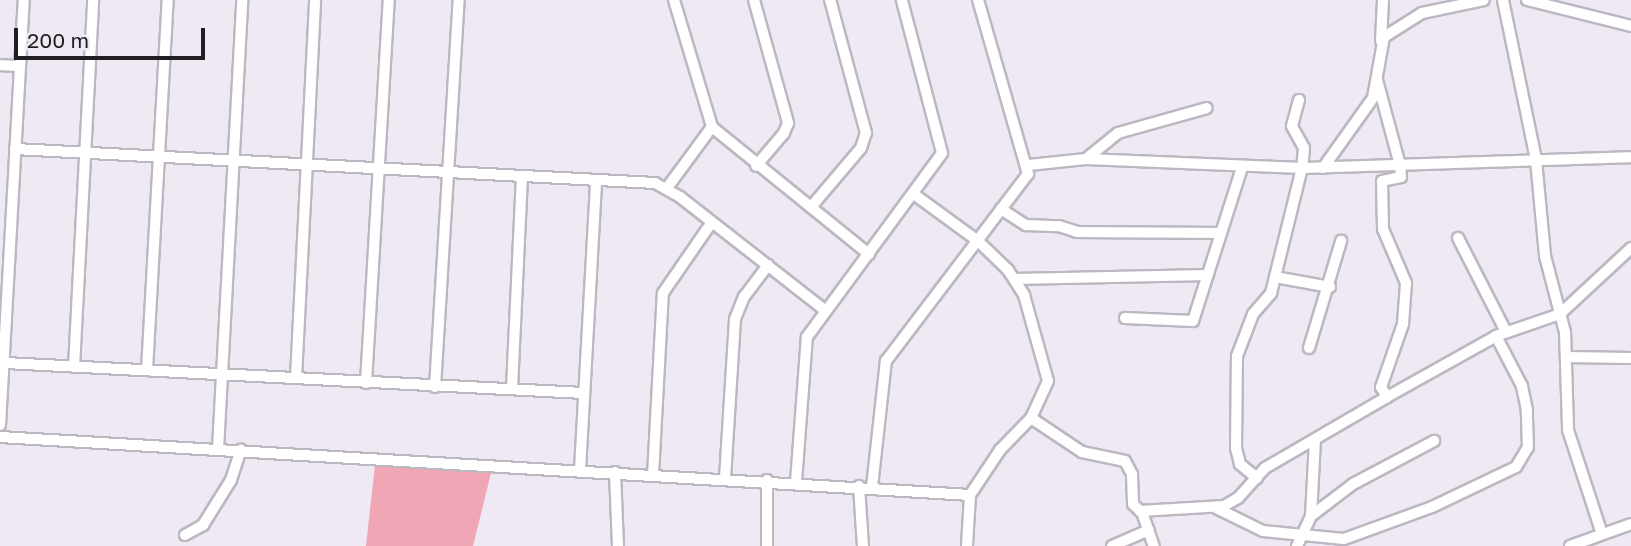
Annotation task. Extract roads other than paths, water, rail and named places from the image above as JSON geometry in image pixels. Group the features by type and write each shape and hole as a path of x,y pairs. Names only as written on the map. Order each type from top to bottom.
{"street":[{"path":"0,425 5,363 4,284 24,0"},
{"path":"74,367 93,0"},
{"path":"147,370 168,0"},
{"path":"218,449 242,0"},
{"path":"296,378 315,0"},
{"path":"366,383 388,0"},
{"path":"435,387 459,0"},
{"path":"674,0 712,127 756,166 869,254"},
{"path":"754,0 788,123 784,133 756,166"},
{"path":"811,207 861,148 866,133 830,0"},
{"path":"796,482 803,347 826,312 937,166 943,147 902,0"},
{"path":"872,487 886,362 1028,174 1029,165 978,0"},
{"path":"1323,168 1373,98 1381,41 1383,0"},
{"path":"1381,41 1411,18 1451,3 1485,0"},
{"path":"1503,0 1536,160 1545,256 1560,314 1566,358 1568,430 1602,534"},
{"path":"1531,1 1631,26"},
{"path":"0,65 18,66"},
{"path":"1377,80 1401,165 1401,177 1382,181 1383,229 1406,284 1404,324 1381,387 1387,397"},
{"path":"1257,478 1240,464 1236,448 1237,356 1253,314 1271,293 1302,168 1304,148 1292,126 1299,100"},
{"path":"1086,159 1118,133 1207,108"},
{"path":"667,188 712,127"},
{"path":"15,149 596,181 667,188 826,312"},
{"path":"1029,165 1086,159 1323,168 1631,158"},
{"path":"1125,318 1193,321 1242,167"},
{"path":"512,388 522,179"},
{"path":"580,470 596,181"},
{"path":"915,195 978,241 1014,279 1029,310 1048,381 1031,418 1000,450 970,495 967,546"},
{"path":"1001,209 1026,225 1059,226 1077,232 1221,233"},
{"path":"653,475 663,293 712,222"},
{"path":"1216,508 1263,531 1298,541 1344,539 1365,534 1485,482 1524,458 1530,433 1522,386 1458,238"},
{"path":"1309,348 1330,288 1341,241"},
{"path":"1142,512 1216,508 1238,498 1257,478 1387,397 1501,334 1560,314 1631,248"},
{"path":"725,478 735,319 744,297 768,265"},
{"path":"1014,279 1208,275"},
{"path":"1275,277 1330,288"},
{"path":"1566,358 1631,358"},
{"path":"5,363 584,393"},
{"path":"1031,418 1082,452 1125,461 1132,474 1133,504 1142,512 1154,546"},
{"path":"0,437 767,480 970,495"},
{"path":"1298,541 1311,516 1315,440"},
{"path":"1311,516 1353,484 1434,441"},
{"path":"185,535 199,530 207,518 231,480 241,450"},
{"path":"615,472 618,546"},
{"path":"767,480 767,546"},
{"path":"859,486 863,546"},
{"path":"1570,546 1631,523"},
{"path":"1112,546 1149,530"}]}
